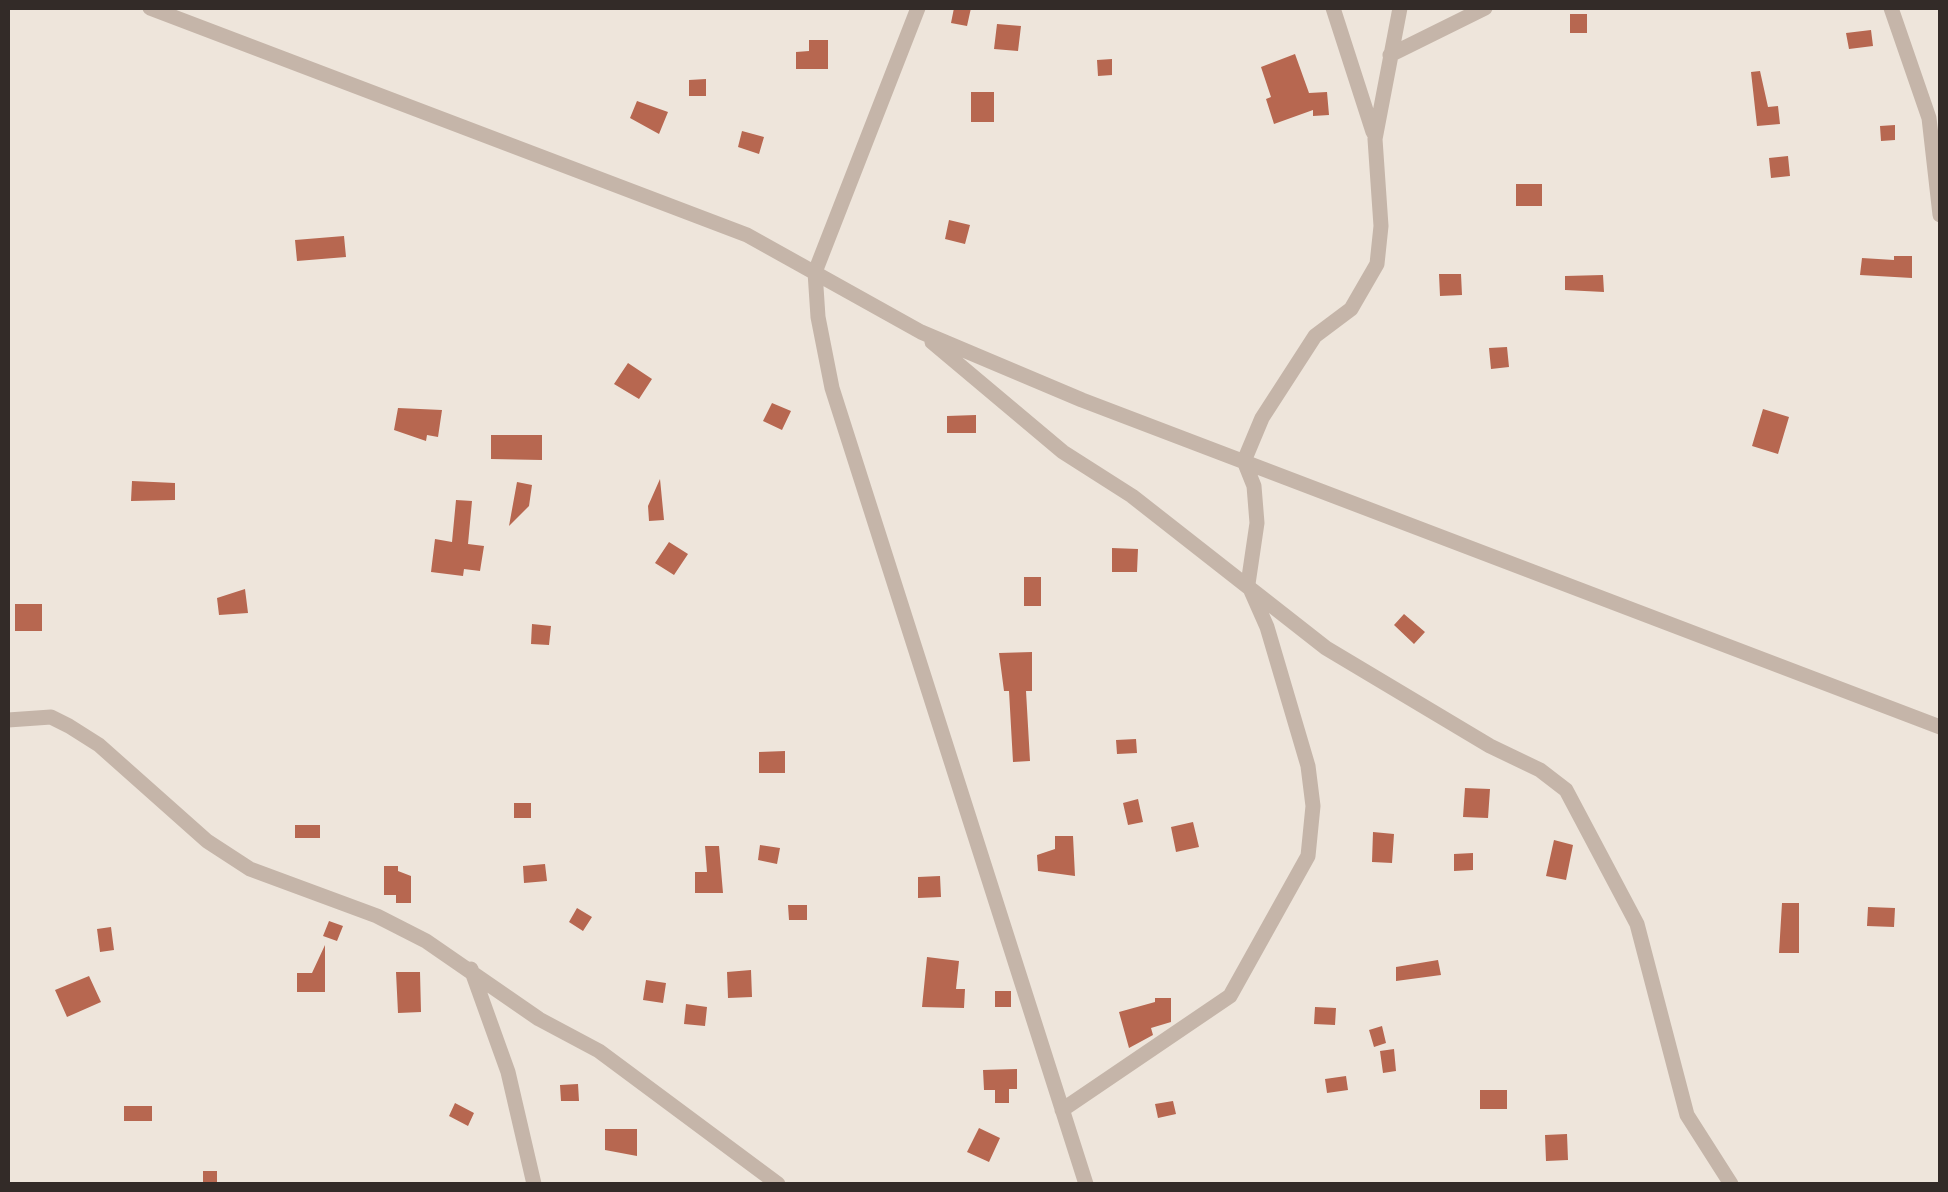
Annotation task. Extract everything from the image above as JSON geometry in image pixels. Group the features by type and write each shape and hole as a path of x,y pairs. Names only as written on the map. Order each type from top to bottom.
{"street":[{"path":"150,8 747,235 921,332 1940,727"},
{"path":"918,8 815,272 818,317 832,388 1086,1184"},
{"path":"1062,1110 1230,996 1247,958 1308,856 1313,806 1308,766 1267,627 1248,584 1257,523 1254,486 1244,460 1262,418 1315,336 1350,309 1377,264 1382,226 1374,139 1333,8"},
{"path":"1374,139 1400,8"},
{"path":"1390,54 1485,8"},
{"path":"1891,8 1929,118 1940,215"},
{"path":"921,332 1063,452 1132,496 1326,648 1490,746 1540,770 1566,790 1637,924 1688,1115 1731,1184"},
{"path":"8,720 50,717 69,726 99,745 208,841 250,869 377,916 472,969 539,1019 600,1051 778,1184"},
{"path":"472,969 508,1072 534,1184"}],"building":[{"path":"954,8 971,8 967,26 951,23"},
{"path":"1570,14 1587,14 1587,33 1570,33"},
{"path":"997,24 1021,26 1018,51 994,49"},
{"path":"1871,30 1873,46 1849,49 1846,33"},
{"path":"809,40 828,40 828,69 796,69 796,52 809,51"},
{"path":"1295,54 1309,93 1327,92 1329,115 1313,116 1313,110 1274,124 1266,99 1271,97 1261,67"},
{"path":"1112,59 1112,75 1098,76 1097,60"},
{"path":"1760,71 1768,107 1778,106 1780,124 1757,126 1751,72"},
{"path":"706,79 706,96 689,96 689,80"},
{"path":"971,92 994,92 994,122 971,122"},
{"path":"637,101 668,112 659,134 630,118"},
{"path":"1895,125 1895,140 1881,141 1880,126"},
{"path":"742,131 764,137 759,154 738,147"},
{"path":"1788,156 1790,176 1771,178 1769,158"},
{"path":"1516,184 1542,184 1542,206 1516,206"},
{"path":"949,220 970,225 965,244 945,239"},
{"path":"344,236 346,257 297,261 295,240"},
{"path":"1894,256 1912,256 1912,278 1860,275 1862,258 1894,260"},
{"path":"1439,274 1461,274 1462,295 1440,296"},
{"path":"1603,275 1604,292 1565,290 1565,276"},
{"path":"1507,347 1509,367 1491,369 1489,348"},
{"path":"628,363 652,379 639,399 614,384"},
{"path":"772,403 791,411 782,430 763,421"},
{"path":"398,408 442,410 438,437 427,435 426,441 394,430"},
{"path":"1763,409 1789,417 1778,454 1752,446"},
{"path":"976,415 976,433 947,433 947,416"},
{"path":"491,435 542,435 542,460 491,459"},
{"path":"660,479 664,520 649,521 648,506"},
{"path":"132,481 175,483 175,500 131,501"},
{"path":"517,482 532,485 529,506 509,526"},
{"path":"456,500 472,501 468,544 484,546 480,571 464,569 463,576 431,572 435,539 452,542"},
{"path":"669,542 688,554 674,575 655,563"},
{"path":"1112,548 1138,549 1137,572 1112,572"},
{"path":"1024,577 1041,577 1041,606 1024,606"},
{"path":"245,589 248,613 219,615 217,598"},
{"path":"15,604 42,604 42,631 15,631"},
{"path":"1404,614 1425,632 1414,644 1394,625"},
{"path":"532,624 551,626 549,645 531,644"},
{"path":"1032,652 1032,691 1026,691 1030,761 1013,762 1009,691 1004,691 999,653"},
{"path":"1136,739 1137,753 1117,754 1116,740"},
{"path":"785,751 785,773 759,773 759,752"},
{"path":"1465,788 1490,789 1488,818 1463,817"},
{"path":"1138,799 1143,822 1128,825 1123,803"},
{"path":"514,803 531,803 531,818 514,818"},
{"path":"1193,822 1199,847 1176,852 1171,827"},
{"path":"295,825 320,825 320,838 295,838"},
{"path":"1373,832 1394,834 1392,863 1372,862"},
{"path":"1055,836 1073,836 1075,876 1038,871 1037,855 1055,849"},
{"path":"1554,840 1573,845 1566,880 1546,876"},
{"path":"760,845 780,848 777,864 758,860"},
{"path":"705,846 719,846 723,893 695,893 695,872 707,872"},
{"path":"1473,853 1473,870 1454,871 1454,854"},
{"path":"545,864 547,881 524,883 523,866"},
{"path":"384,866 398,866 398,871 411,876 411,903 396,903 396,895 384,895"},
{"path":"940,876 941,897 918,898 918,877"},
{"path":"1782,903 1799,903 1799,953 1779,953"},
{"path":"788,905 807,905 807,920 789,920"},
{"path":"1868,907 1895,908 1894,927 1867,926"},
{"path":"577,908 592,917 583,931 569,922"},
{"path":"329,921 343,926 337,941 323,936"},
{"path":"111,927 114,950 100,952 97,929"},
{"path":"325,945 325,992 297,992 297,973 312,973"},
{"path":"927,957 959,961 956,989 965,989 964,1008 922,1007"},
{"path":"1438,960 1441,975 1396,981 1396,967"},
{"path":"751,970 752,997 728,998 727,972"},
{"path":"396,972 420,972 421,1012 398,1013"},
{"path":"89,976 101,1002 67,1017 55,990"},
{"path":"646,980 666,983 663,1003 643,1000"},
{"path":"995,991 1011,991 1011,1007 995,1007"},
{"path":"1155,998 1171,998 1171,1022 1151,1028 1153,1035 1129,1048 1119,1012 1155,1002"},
{"path":"686,1004 707,1007 705,1026 684,1024"},
{"path":"1315,1007 1336,1008 1335,1025 1314,1024"},
{"path":"1382,1026 1386,1043 1374,1047 1369,1030"},
{"path":"1394,1049 1396,1071 1383,1073 1380,1051"},
{"path":"1017,1069 1017,1089 1009,1089 1009,1103 995,1103 995,1090 984,1090 983,1070"},
{"path":"1346,1076 1348,1090 1327,1093 1325,1079"},
{"path":"578,1084 579,1101 561,1101 560,1085"},
{"path":"1480,1090 1507,1090 1507,1109 1480,1109"},
{"path":"1173,1101 1176,1114 1158,1118 1155,1104"},
{"path":"455,1103 474,1113 468,1126 449,1116"},
{"path":"124,1106 152,1106 152,1121 124,1121"},
{"path":"979,1128 1000,1138 989,1162 967,1152"},
{"path":"605,1129 637,1129 637,1156 605,1150"},
{"path":"1567,1134 1568,1160 1546,1161 1545,1135"},
{"path":"203,1171 217,1171 217,1184 203,1184"}]}
